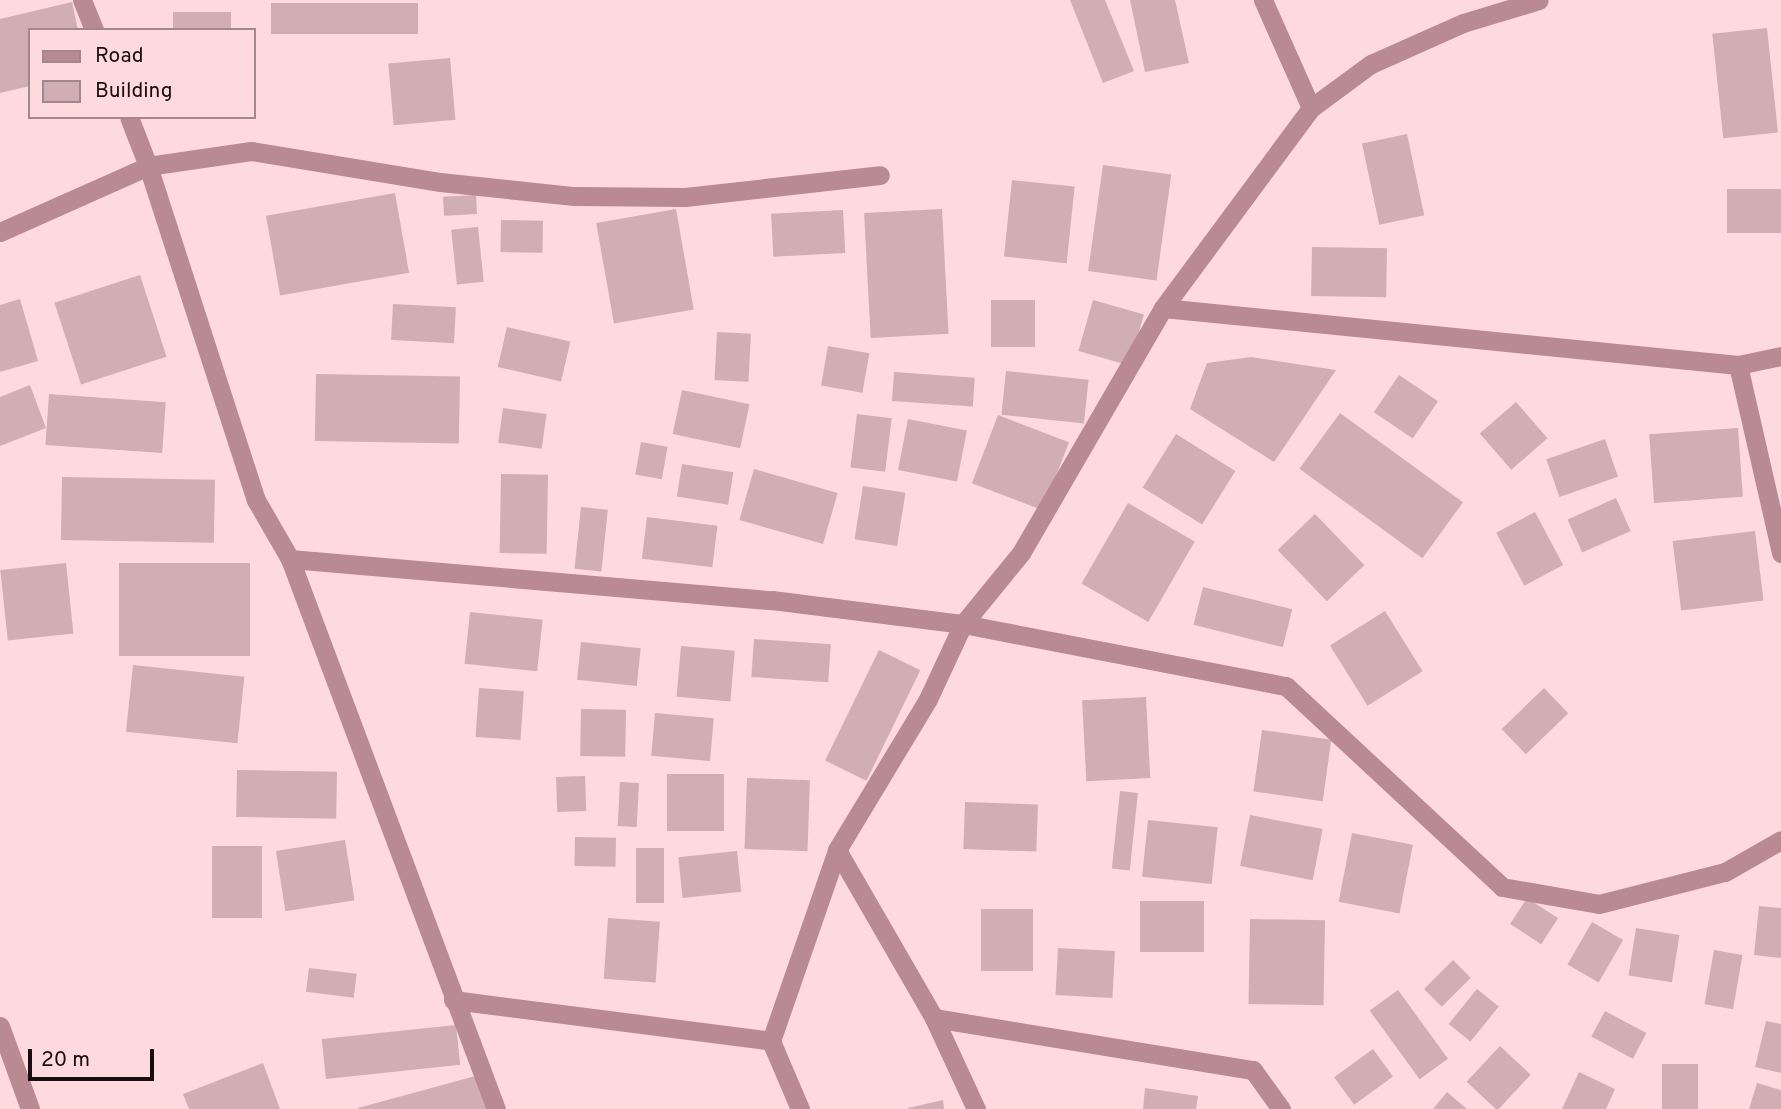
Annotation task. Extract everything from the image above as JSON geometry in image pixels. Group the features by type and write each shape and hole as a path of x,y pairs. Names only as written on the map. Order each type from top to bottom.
{"street":[{"path":"82,0 93,28"},
{"path":"1263,0 1311,108"},
{"path":"800,1109 771,1041 837,850 928,699 963,624 1021,553 1163,308 1311,108 1371,64 1463,23 1539,0"},
{"path":"130,119 148,166 256,500 290,559 496,1109"},
{"path":"0,232 148,166 251,151 440,182 574,196 685,197 880,175"},
{"path":"1163,308 1738,365 1781,356"},
{"path":"1738,365 1781,553"},
{"path":"290,559 772,600 963,624 1286,686 1502,887 1599,904 1725,872 1781,840"},
{"path":"837,850 934,1018 976,1109"},
{"path":"453,1000 771,1041"},
{"path":"934,1018 1253,1070 1281,1109"},
{"path":"0,1026 30,1109"}],"building":[{"path":"1070,0 1105,0 1134,71 1103,83"},
{"path":"1130,0 1175,0 1189,63 1145,72"},
{"path":"72,2 78,28 28,28 28,86 0,93 0,19"},
{"path":"271,3 418,3 418,34 271,34"},
{"path":"173,12 231,12 231,28 173,28"},
{"path":"1767,28 1778,132 1723,138 1712,34"},
{"path":"450,58 455,120 394,125 388,63"},
{"path":"1407,134 1424,215 1379,225 1362,144"},
{"path":"1103,165 1171,175 1156,281 1088,271"},
{"path":"1012,180 1075,187 1067,263 1004,257"},
{"path":"1727,189 1781,189 1781,233 1727,233"},
{"path":"395,193 409,273 280,296 266,216"},
{"path":"476,195 477,214 444,216 443,197"},
{"path":"676,209 694,309 614,324 596,223"},
{"path":"942,209 949,334 871,338 864,213"},
{"path":"843,210 845,253 773,257 771,214"},
{"path":"501,220 543,221 542,253 500,252"},
{"path":"478,227 484,282 457,285 451,230"},
{"path":"1312,247 1387,248 1386,297 1311,296"},
{"path":"140,275 167,357 81,385 54,303"},
{"path":"20,299 38,361 0,372 0,305"},
{"path":"991,300 1035,300 1035,347 991,347"},
{"path":"1093,300 1144,315 1129,366 1078,351"},
{"path":"393,304 456,307 454,343 391,340"},
{"path":"507,327 570,342 561,382 498,367"},
{"path":"717,332 751,334 748,382 714,380"},
{"path":"828,346 869,353 862,393 821,385"},
{"path":"1251,357 1336,370 1274,462 1190,409 1207,363"},
{"path":"1006,371 1089,380 1084,423 1001,415"},
{"path":"894,372 975,378 973,407 892,401"},
{"path":"316,374 460,377 459,444 315,441"},
{"path":"1399,375 1438,401 1413,439 1374,412"},
{"path":"30,385 46,428 0,446 0,397"},
{"path":"682,390 749,404 740,448 673,434"},
{"path":"49,394 166,402 162,453 45,445"},
{"path":"1516,402 1547,438 1511,470 1480,433"},
{"path":"503,408 547,414 542,449 498,443"},
{"path":"1340,413 1463,502 1422,558 1299,469"},
{"path":"857,414 892,418 885,472 850,468"},
{"path":"998,415 1069,442 1043,510 972,483"},
{"path":"908,419 967,430 957,481 898,470"},
{"path":"1738,428 1743,497 1654,503 1649,434"},
{"path":"1176,434 1235,471 1202,525 1143,487"},
{"path":"1605,439 1618,477 1559,497 1546,459"},
{"path":"641,442 668,447 662,479 635,474"},
{"path":"682,464 733,472 728,505 677,497"},
{"path":"754,469 838,493 823,544 739,520"},
{"path":"501,474 548,475 547,554 500,553"},
{"path":"62,477 215,480 214,543 61,540"},
{"path":"863,486 905,493 897,546 855,539"},
{"path":"1616,498 1631,531 1582,552 1568,520"},
{"path":"1128,503 1195,542 1148,622 1082,584"},
{"path":"581,507 608,510 601,571 575,569"},
{"path":"1535,512 1563,565 1524,586 1496,533"},
{"path":"1315,514 1364,565 1327,601 1278,550"},
{"path":"647,517 717,526 712,567 642,559"},
{"path":"1755,531 1764,600 1681,611 1673,541"},
{"path":"66,563 73,634 8,641 0,570"},
{"path":"119,563 250,563 250,656 119,656"},
{"path":"1203,587 1292,609 1283,647 1194,625"},
{"path":"1385,611 1423,671 1368,706 1330,645"},
{"path":"470,612 543,620 537,671 465,664"},
{"path":"754,639 831,644 828,682 751,677"},
{"path":"581,642 641,648 637,686 577,680"},
{"path":"681,646 735,651 730,702 677,697"},
{"path":"879,650 920,670 866,781 825,761"},
{"path":"133,665 244,677 237,743 126,732"},
{"path":"479,688 524,691 520,740 476,737"},
{"path":"1544,688 1568,713 1526,754 1502,729"},
{"path":"1146,697 1150,778 1086,781 1082,700"},
{"path":"581,709 626,710 625,757 580,756"},
{"path":"655,713 714,718 710,761 651,756"},
{"path":"1262,730 1331,740 1323,801 1253,791"},
{"path":"237,770 337,772 336,819 236,817"},
{"path":"667,774 724,774 724,831 667,831"},
{"path":"585,776 586,811 557,812 556,777"},
{"path":"747,778 810,780 807,851 745,849"},
{"path":"620,782 639,783 637,827 618,826"},
{"path":"1120,791 1138,793 1130,870 1112,869"},
{"path":"965,802 1038,805 1036,852 963,849"},
{"path":"1250,815 1323,829 1313,880 1240,866"},
{"path":"1148,820 1218,827 1212,884 1142,877"},
{"path":"1352,833 1413,845 1400,914 1339,902"},
{"path":"575,837 616,838 615,867 574,866"},
{"path":"345,840 355,900 285,911 276,851"},
{"path":"212,846 262,846 262,918 212,918"},
{"path":"636,848 664,848 664,903 636,903"},
{"path":"737,851 741,892 683,898 678,857"},
{"path":"1527,898 1558,918 1541,944 1510,924"},
{"path":"1140,901 1204,901 1204,952 1140,952"},
{"path":"1759,906 1781,908 1781,958 1754,955"},
{"path":"981,909 1033,909 1033,971 981,971"},
{"path":"608,918 660,922 656,982 604,979"},
{"path":"1250,919 1325,920 1324,1005 1249,1004"},
{"path":"1592,922 1623,940 1599,982 1568,964"},
{"path":"1636,928 1679,935 1672,982 1628,975"},
{"path":"1058,948 1115,951 1112,998 1056,995"},
{"path":"1714,950 1743,955 1733,1009 1704,1004"},
{"path":"1453,960 1471,978 1442,1007 1424,989"},
{"path":"309,968 357,974 354,998 306,992"},
{"path":"1477,989 1499,1007 1470,1042 1449,1024"},
{"path":"1398,990 1448,1059 1420,1079 1370,1011"},
{"path":"1605,1011 1646,1033 1633,1059 1591,1037"},
{"path":"1766,1021 1781,1024 1781,1073 1755,1067"},
{"path":"456,1025 460,1065 326,1079 322,1039"},
{"path":"1500,1046 1531,1075 1499,1109 1467,1082"},
{"path":"1373,1049 1393,1077 1354,1105 1334,1077"},
{"path":"263,1063 280,1109 189,1109 183,1094"},
{"path":"1662,1064 1698,1064 1698,1109 1662,1109"},
{"path":"1579,1072 1615,1089 1606,1109 1562,1109"},
{"path":"479,1075 488,1109 358,1109 358,1108"},
{"path":"1757,1083 1781,1090 1781,1109 1749,1109"},
{"path":"1145,1088 1198,1096 1196,1109 1143,1109"},
{"path":"1447,1092 1467,1109 1433,1109"},
{"path":"943,1100 944,1109 908,1109 908,1108"}]}
